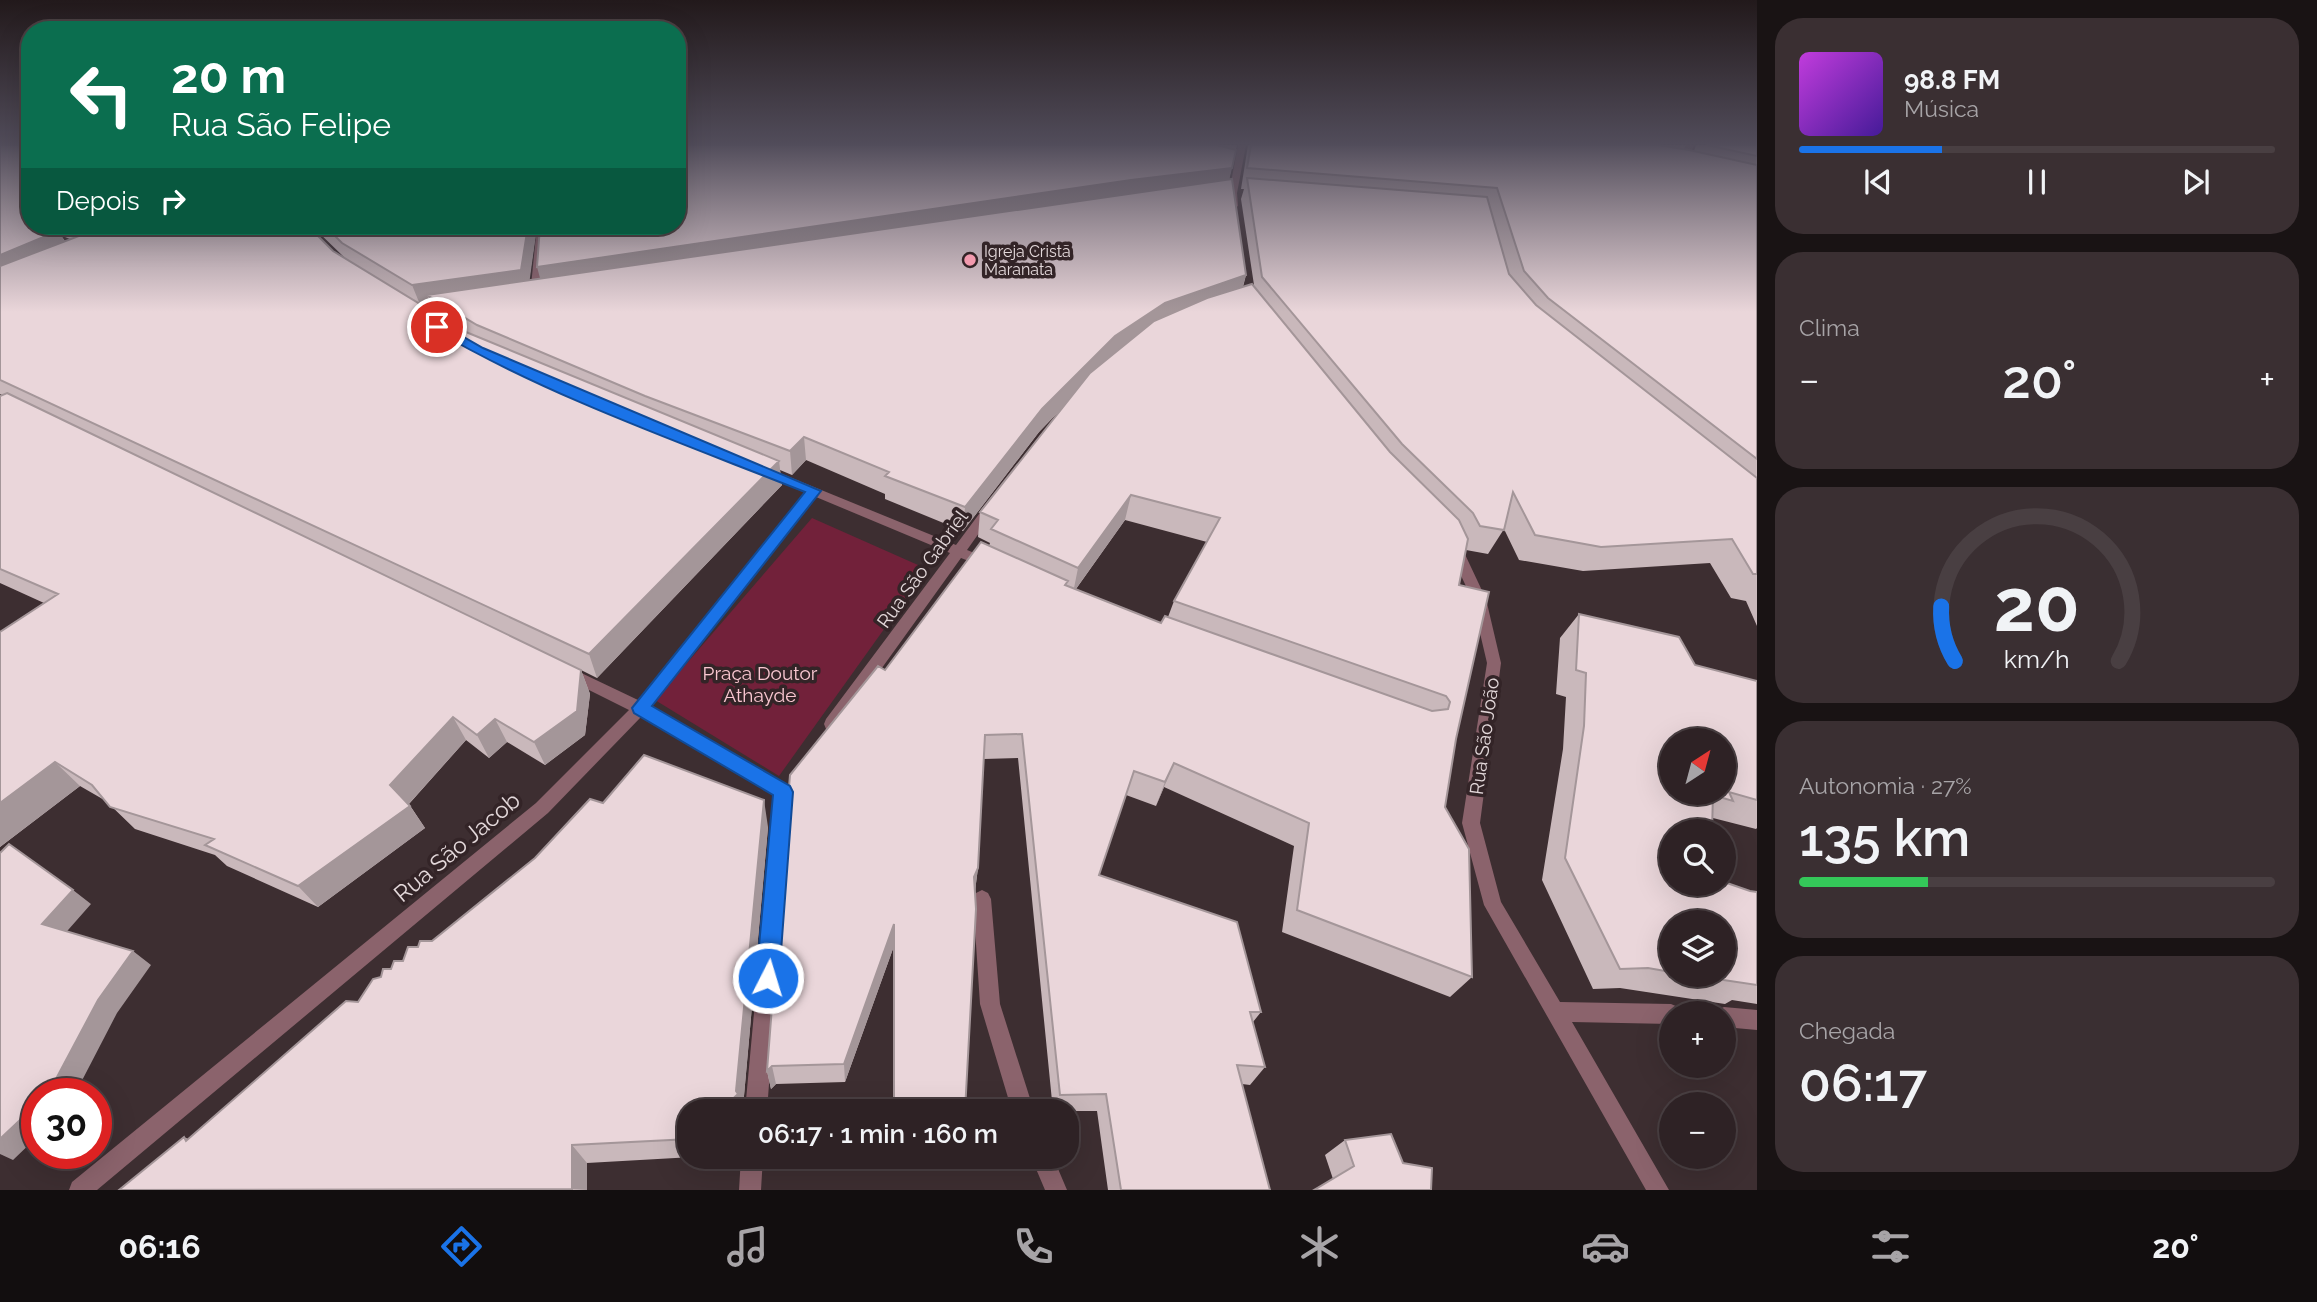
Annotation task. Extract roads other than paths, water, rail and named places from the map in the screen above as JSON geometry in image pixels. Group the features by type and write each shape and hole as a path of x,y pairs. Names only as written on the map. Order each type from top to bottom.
{"street":[{"path":"1234,201 1237,223"},
{"path":"535,296 540,235"},
{"path":"522,298 548,294"},
{"path":"749,465 959,549 1008,573"},
{"name":"Rua São Jacob","path":"80,1190 542,808 640,708 814,491"},
{"name":"Rua São Gabriel","path":"822,737 999,498"},
{"name":"Rua São João","path":"1443,532 1452,542 1479,599 1494,663 1471,824 1493,905 1658,1190"},
{"path":"552,666 640,708 787,786 757,1099"},
{"path":"982,899 990,1004 1019,1099"},
{"path":"1556,1012 1659,1013"},
{"path":"1736,1018 1757,1020"},
{"path":"750,1190 751,1169"},
{"path":"1047,1169 1056,1190"}],"place":[{"name":"Igreja Cristã Maranata","path":"970,260"}],"park label":[{"name":"Praça Doutor Athayde","path":"760,684"}]}
